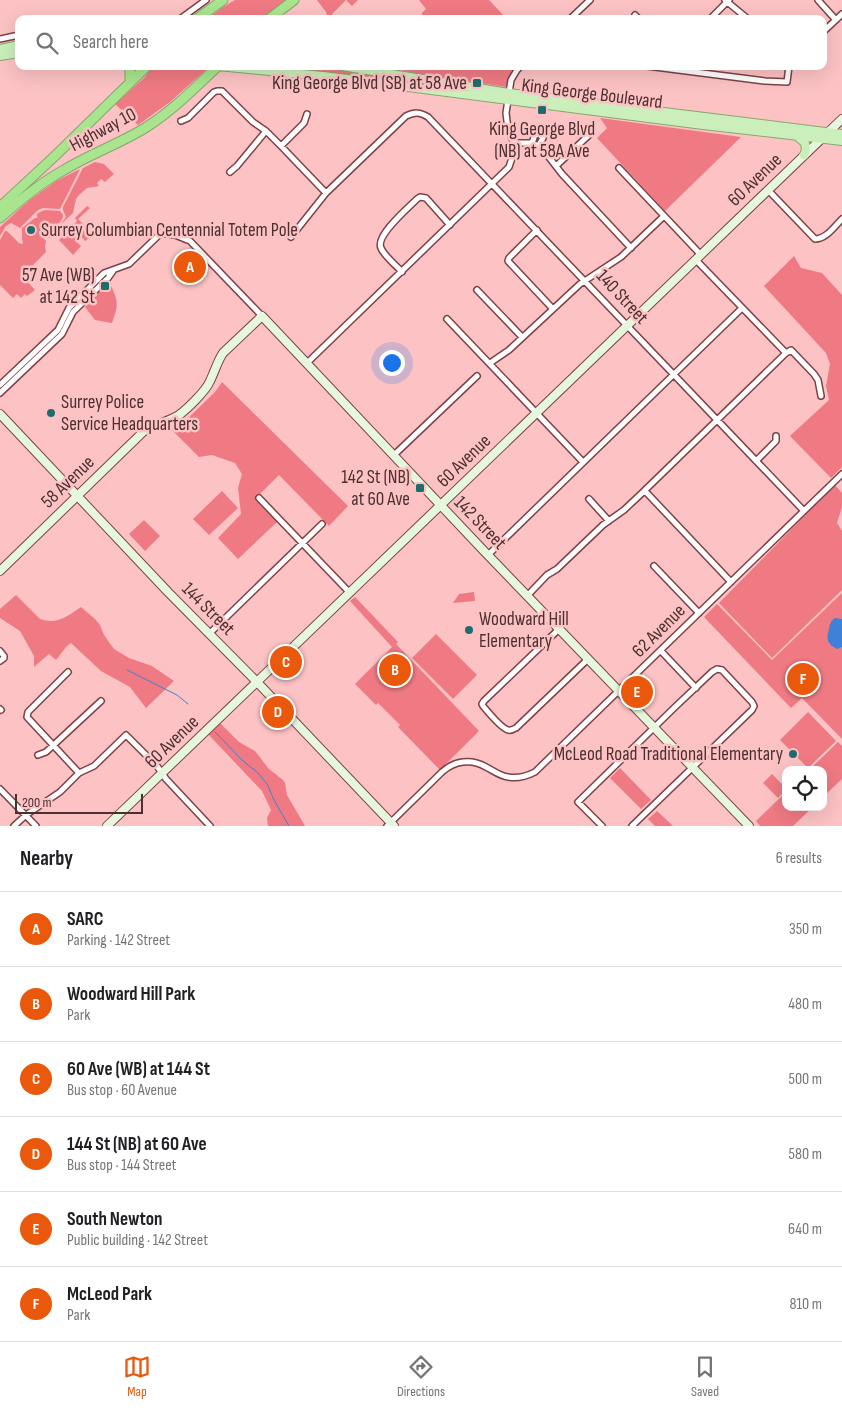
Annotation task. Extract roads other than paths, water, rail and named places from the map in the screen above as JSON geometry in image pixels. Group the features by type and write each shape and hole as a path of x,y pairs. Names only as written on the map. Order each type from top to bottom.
{"highway":[{"path":"202,15 223,0"},
{"path":"274,15 294,0"},
{"path":"130,70 130,83"},
{"name":"Highway 10","path":"0,207 143,70"},
{"name":"Highway 10","path":"0,218 42,183 64,169 134,134 159,118 213,70"}],"main road":[{"path":"0,49 15,47"},
{"path":"0,56 15,54"},
{"name":"King George Boulevard","path":"260,70 508,96 825,135 842,141"},
{"name":"King George Boulevard","path":"364,70 508,96 704,125 795,135 842,134"},
{"path":"795,135 805,143 806,150 804,156"}],"street":[{"path":"185,15 206,0"},
{"path":"574,15 590,0"},
{"path":"818,0 836,20"},
{"path":"714,15 727,1 743,15"},
{"path":"827,28 842,14"},
{"path":"0,39 15,36"},
{"path":"307,363 509,167 514,143 506,122 508,96 511,80 517,70"},
{"path":"686,70 765,81 787,82 789,70"},
{"path":"181,121 188,118 214,92 220,90 253,122 266,131 326,193 291,237"},
{"name":"140 Street","path":"326,193 406,116 413,113 428,116 804,511"},
{"path":"281,146 304,123 308,114"},
{"name":"60 Avenue","path":"107,826 842,119"},
{"path":"230,172 266,131"},
{"path":"532,143 535,135 539,134 543,138 539,145"},
{"path":"556,166 589,135"},
{"path":"514,143 539,145 631,248"},
{"path":"619,168 664,216 742,308 814,374 818,380 821,396"},
{"path":"768,190 812,237 818,239 825,236 842,219"},
{"path":"402,272 381,250 381,240 393,222 420,198 426,198 450,225"},
{"path":"490,363 509,350 585,280 621,257 664,216"},
{"path":"537,230 508,260 553,309"},
{"name":"142 Street","path":"113,270 128,264 161,233 175,235 190,241 527,596 749,826"},
{"path":"0,385 58,330 66,312 73,303 104,273 113,270"},
{"path":"0,393 62,334 74,312 108,278 113,270"},
{"path":"477,290 522,337"},
{"path":"488,554 742,308"},
{"name":"58 Avenue","path":"0,571 148,428 178,415 201,394 210,382 223,353 262,316"},
{"path":"447,319 583,462"},
{"path":"527,596 547,575 557,569 603,525 624,510 645,491 788,352"},
{"path":"394,455 477,376"},
{"name":"144 Street","path":"0,414 391,825"},
{"path":"756,461 776,441 776,436"},
{"name":"62 Avenue","path":"391,825 452,764 475,762 507,777 523,777 535,772 842,474"},
{"path":"645,491 731,582"},
{"path":"259,498 350,592"},
{"path":"588,499 609,521"},
{"path":"209,634 322,524"},
{"path":"654,566 699,613"},
{"path":"559,629 484,701 482,704 484,708 506,729 516,728 588,658"},
{"path":"661,650 696,688"},
{"path":"0,651 4,656 0,661"},
{"path":"602,826 578,802 712,672 717,669 722,670 752,702 754,706 752,710 632,826"},
{"path":"68,672 27,714 28,719 80,773"},
{"path":"38,755 46,752 100,701"},
{"path":"14,826 26,815 60,792 80,773 94,766 126,734 210,826"},
{"path":"0,789 36,826"}],"water":[{"path":"835,618 842,619 842,647 837,649 829,643 828,638 830,624"}],"waterway":[{"path":"127,670 177,695 188,704"},
{"path":"215,732 267,784 289,826"}],"place":[{"name":"King George Blvd (SB) at 58 Ave","path":"477,83"},
{"name":"King George Blvd (NB) at 58A Ave","path":"542,110"},
{"name":"Surrey Columbian Centennial Totem Pole","path":"31,230"},
{"name":"SARC","path":"190,267"},
{"name":"57 Ave (WB) at 142 St","path":"105,286"},
{"name":"Surrey Police Service Headquarters","path":"51,413"},
{"name":"142 St (NB) at 60 Ave","path":"420,488"},
{"name":"Woodward Hill Elementary","path":"469,630"},
{"name":"60 Ave (WB) at 144 St","path":"286,662"},
{"name":"Woodward Hill Park","path":"395,670"},
{"name":"McLeod Park","path":"803,679"},
{"name":"South Newton","path":"637,692"},
{"name":"144 St (NB) at 60 Ave","path":"278,712"},
{"name":"McLeod Road Traditional Elementary","path":"793,754"}]}
